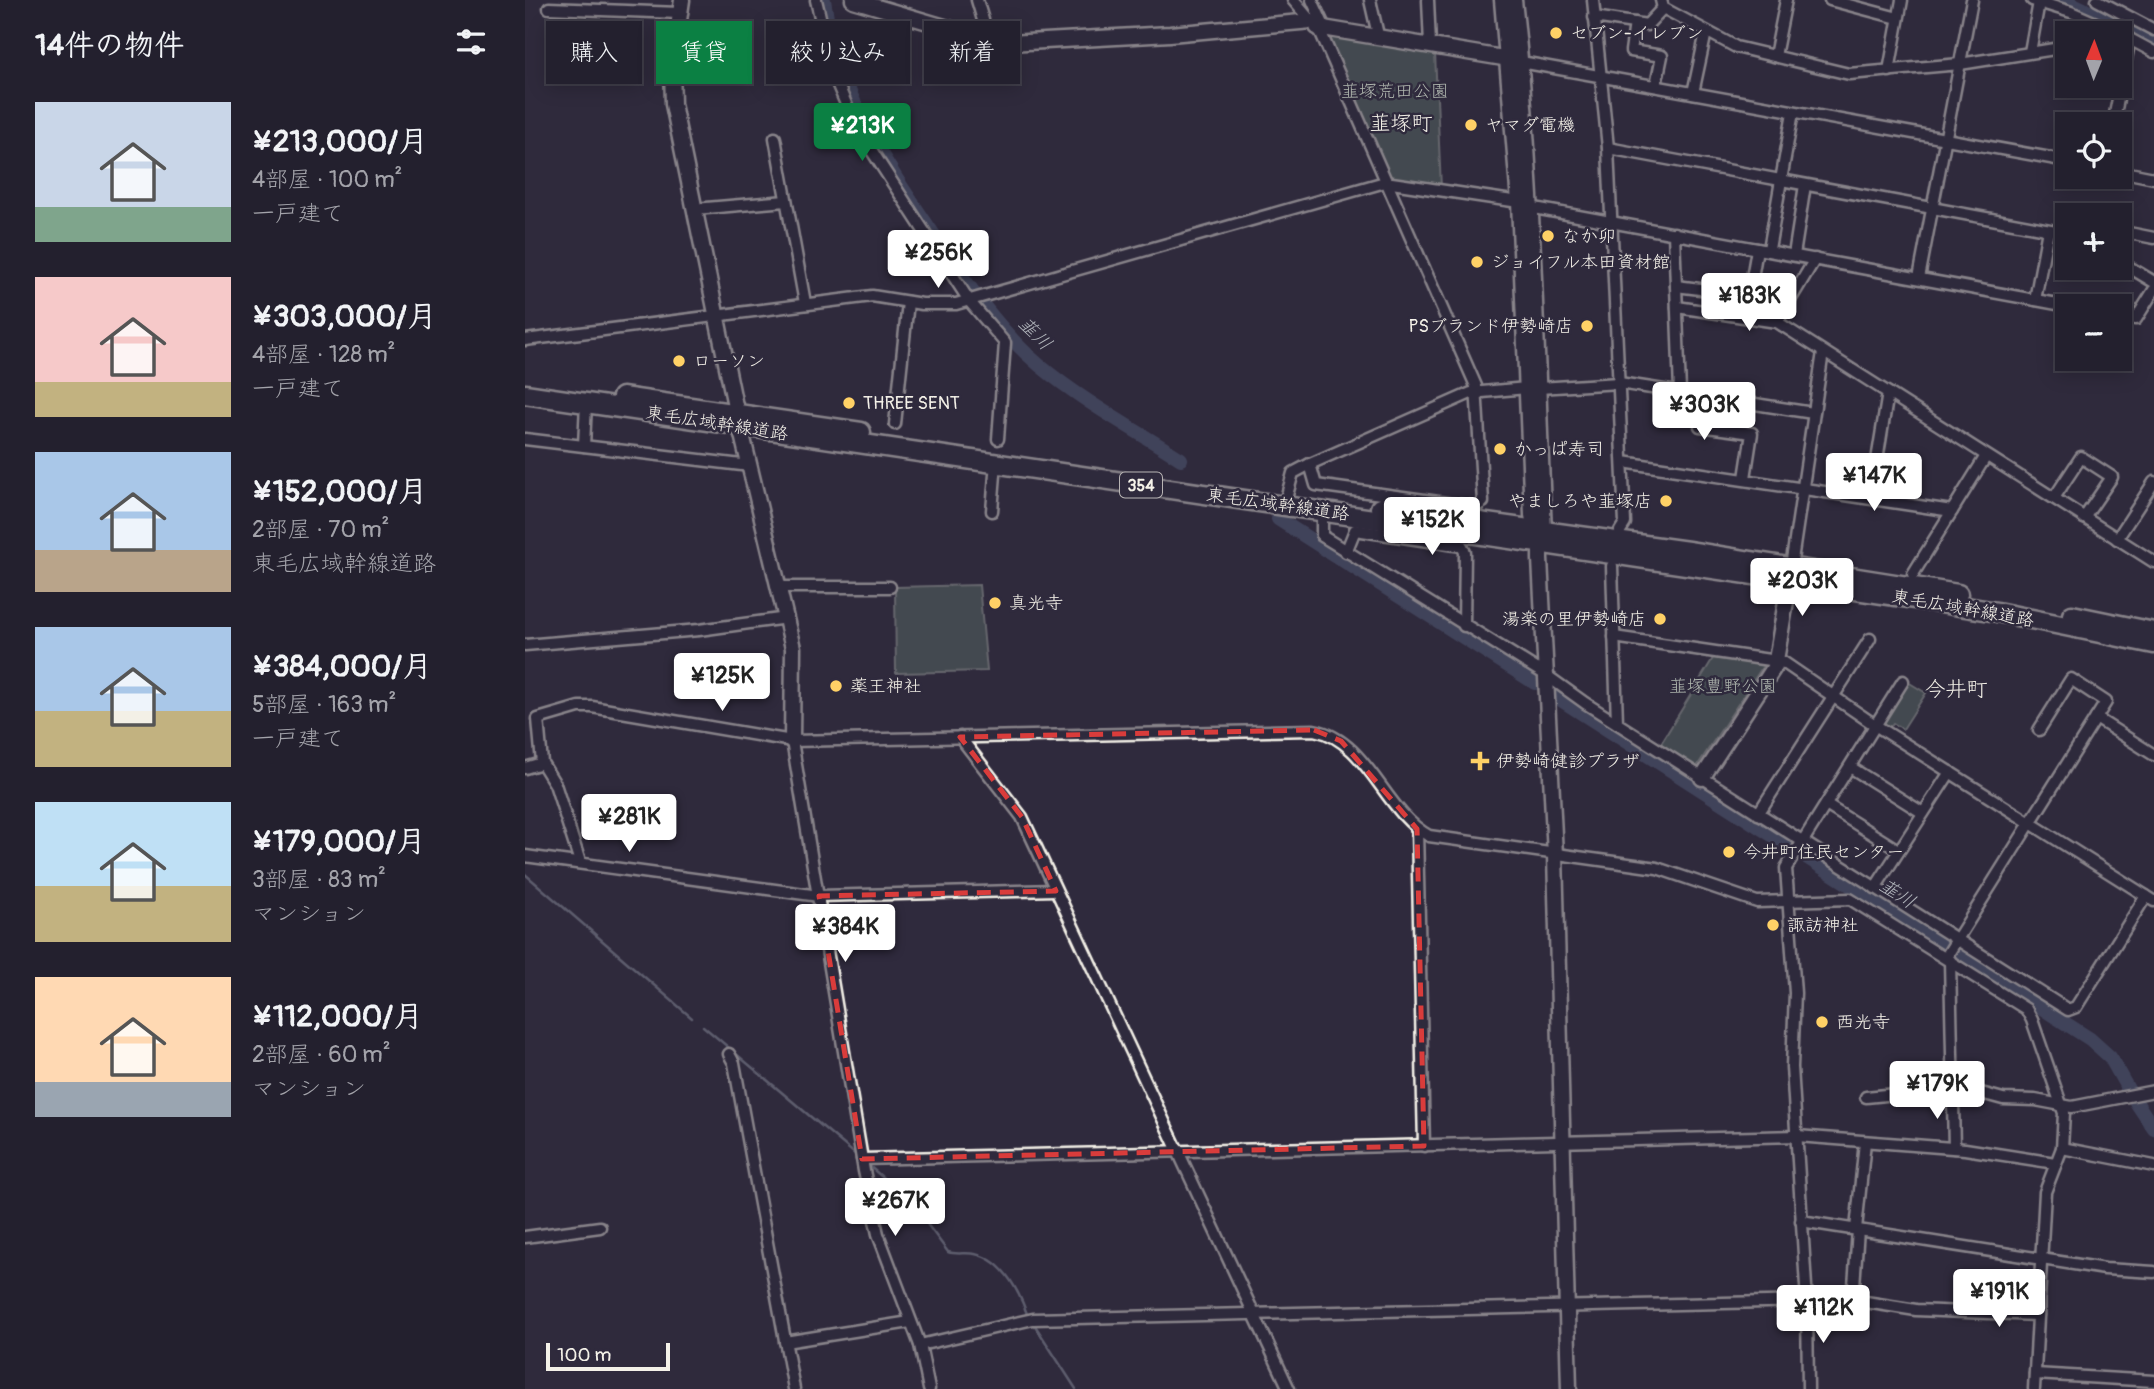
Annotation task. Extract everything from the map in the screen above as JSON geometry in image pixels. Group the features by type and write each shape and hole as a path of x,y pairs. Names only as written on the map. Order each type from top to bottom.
{"highway":[{"name":"東毛広域幹線道路","path":"525,384 996,462 1322,510 1539,535"},
{"name":"東毛広域幹線道路","path":"525,394 740,420 1287,495 1791,574 2154,644"},
{"name":"東毛広域幹線道路","path":"1791,574 1907,584 2154,632"}],"street":[{"path":"816,0 829,59 847,108 864,140 1003,339 1006,348 998,439"},
{"path":"853,0 924,21"},
{"path":"977,0 983,21"},
{"path":"1293,0 1318,24"},
{"path":"1310,464 1316,485 1479,507 1483,502 1477,391 1318,24 1312,0"},
{"path":"1370,0 1378,35"},
{"path":"1428,0 1430,45"},
{"path":"1502,0 1515,60"},
{"path":"1514,0 1555,855 1569,1389"},
{"path":"1593,0 1608,148 1625,523 1620,531"},
{"path":"1775,56 1786,0"},
{"path":"1830,0 1898,18"},
{"path":"1889,71 1902,0"},
{"path":"1919,278 1972,0"},
{"path":"2097,0 2116,4 2154,30"},
{"path":"2030,52 2035,1 2088,21"},
{"path":"1594,17 1647,25 1662,4 1706,32 1736,47 1849,74 1960,64 2055,49"},
{"path":"549,8 681,7 672,68 673,104 750,467 787,618 795,667 792,741 862,1158 878,1234 920,1345 929,1389"},
{"path":"1635,23 1631,51 1662,56 1656,85"},
{"path":"1020,43 1318,24 2055,159"},
{"path":"1693,93 1706,32"},
{"path":"2132,43 2154,52"},
{"path":"1769,249 1793,112"},
{"path":"775,138 805,303"},
{"path":"1608,148 2055,231"},
{"path":"2132,174 2154,178"},
{"path":"525,340 872,296 947,305 975,300 1385,182 1769,249 2055,304"},
{"path":"1794,255 1805,185"},
{"path":"695,209 786,201"},
{"path":"2035,300 2048,230"},
{"path":"1674,233 1680,392"},
{"path":"2132,233 2154,237"},
{"path":"1676,286 1749,295 1757,249"},
{"path":"1777,322 1815,259"},
{"path":"2132,269 2154,282"},
{"path":"2132,318 2136,319 2154,290"},
{"path":"894,424 908,302"},
{"path":"1677,307 1777,322 2154,562"},
{"path":"1702,778 1777,660 1823,352"},
{"path":"1287,495 1293,473 1477,391 1619,383 1814,413"},
{"path":"1871,497 1888,393"},
{"path":"1704,396 1700,426 1752,433 1745,478"},
{"path":"585,446 586,403"},
{"path":"525,439 750,467"},
{"path":"1913,573 1986,456"},
{"path":"2054,498 2081,457 2102,470 2112,477 2084,517"},
{"path":"1623,461 1952,511"},
{"path":"992,511 996,462"},
{"path":"2117,539 2154,482"},
{"path":"1322,510 1320,534 1346,552 1546,675 1800,843 2063,1007 2072,1010 2150,898 1777,660 1614,637"},
{"path":"1346,552 1355,530 1462,546 1465,552 1464,626"},
{"path":"1612,566 1617,723"},
{"path":"778,587 890,587"},
{"path":"525,645 699,630 787,618"},
{"path":"1758,814 1870,639"},
{"path":"1954,1148 1948,957 1955,941 2106,702 2071,679 2039,730"},
{"path":"1808,1389 1807,1302 1792,1067 1795,993 1786,868 1903,681"},
{"path":"580,862 555,784 542,763 538,719 579,707 792,741 1321,731 1331,734 1351,750 1417,829 1446,840 1657,869 1744,899 1790,902 1850,898 1948,957 2029,1013 2063,1107 2061,1148 2045,1192 2034,1389"},
{"path":"2096,718 2154,755"},
{"path":"960,737 1022,817 1289,1389"},
{"path":"525,768 542,763"},
{"path":"1850,767 1923,813"},
{"path":"1875,888 1950,772"},
{"path":"1826,805 1898,850"},
{"path":"1417,829 1424,1146"},
{"path":"525,856 819,896 1055,890"},
{"path":"729,1054 733,1062 794,1389"},
{"path":"1866,1097 1981,1093 2003,1100 2035,1100 2063,1107 2154,1091"},
{"path":"862,1158 1797,1136 1954,1148 2055,1163"},
{"path":"1853,1300 1865,1142"},
{"path":"2061,1148 2154,1166"},
{"path":"1801,1221 2105,1269 2154,1272"},
{"path":"525,1237 600,1227"},
{"path":"920,1345 1033,1319 1853,1300 1916,1310 2038,1315"},
{"path":"785,1342 910,1322"},
{"path":"2035,1374 2154,1381"}],"highlighted area":[{"path":"1314,730 1341,741 1417,829 1424,1146 862,1159 819,896 1056,891 1022,817 960,737"}],"green space":[{"name":"韮塚荒田公園","path":"1329,34 1435,53 1441,188 1387,179 1327,37"},
{"path":"979,585 987,671 896,673 895,587"},
{"name":"韮塚豊野公園","path":"1715,655 1761,662 1763,666 1696,768 1660,745"},
{"path":"1908,682 1926,693 1903,729 1893,723 1889,728 1883,721"}],"waterway":[{"name":"韮川","path":"824,0 840,66 865,125 898,181 983,305 1039,365 1090,403 1181,459"},
{"path":"2065,0 2154,43"},
{"name":"韮川","path":"1278,519 1535,683"},
{"name":"韮川","path":"1558,698 2090,1039 2110,1057 2129,1091"},
{"path":"525,874 692,1018"},
{"path":"703,1026 856,1155"},
{"name":"韮川","path":"2136,1102 2154,1129"},
{"path":"868,1165 909,1200 948,1252 975,1254 994,1262 1014,1286 1027,1314"},
{"path":"1034,1324 1076,1389"}],"place":[{"name":"セブン-イレブン","path":"1556,33"},
{"name":"ヤマダ電機","path":"1471,125"},
{"name":"なか卯","path":"1548,236"},
{"name":"ジョイフル本田資材館","path":"1477,262"},
{"name":"PSブランド伊勢崎店","path":"1587,326"},
{"name":"ローソン","path":"679,361"},
{"name":"THREE SENT","path":"849,403"},
{"name":"かっぱ寿司","path":"1500,449"},
{"name":"やましろや韮塚店","path":"1666,501"},
{"name":"真光寺","path":"995,603"},
{"name":"湯楽の里伊勢崎店","path":"1660,619"},
{"name":"薬王神社","path":"836,686"},
{"name":"伊勢崎健診プラザ","path":"1480,761"},
{"name":"今井町住民センター","path":"1729,852"},
{"name":"諏訪神社","path":"1773,925"},
{"name":"西光寺","path":"1822,1022"}],"district":[{"name":"韮塚町","path":"1401,123"},
{"name":"今井町","path":"1956,689"}]}
